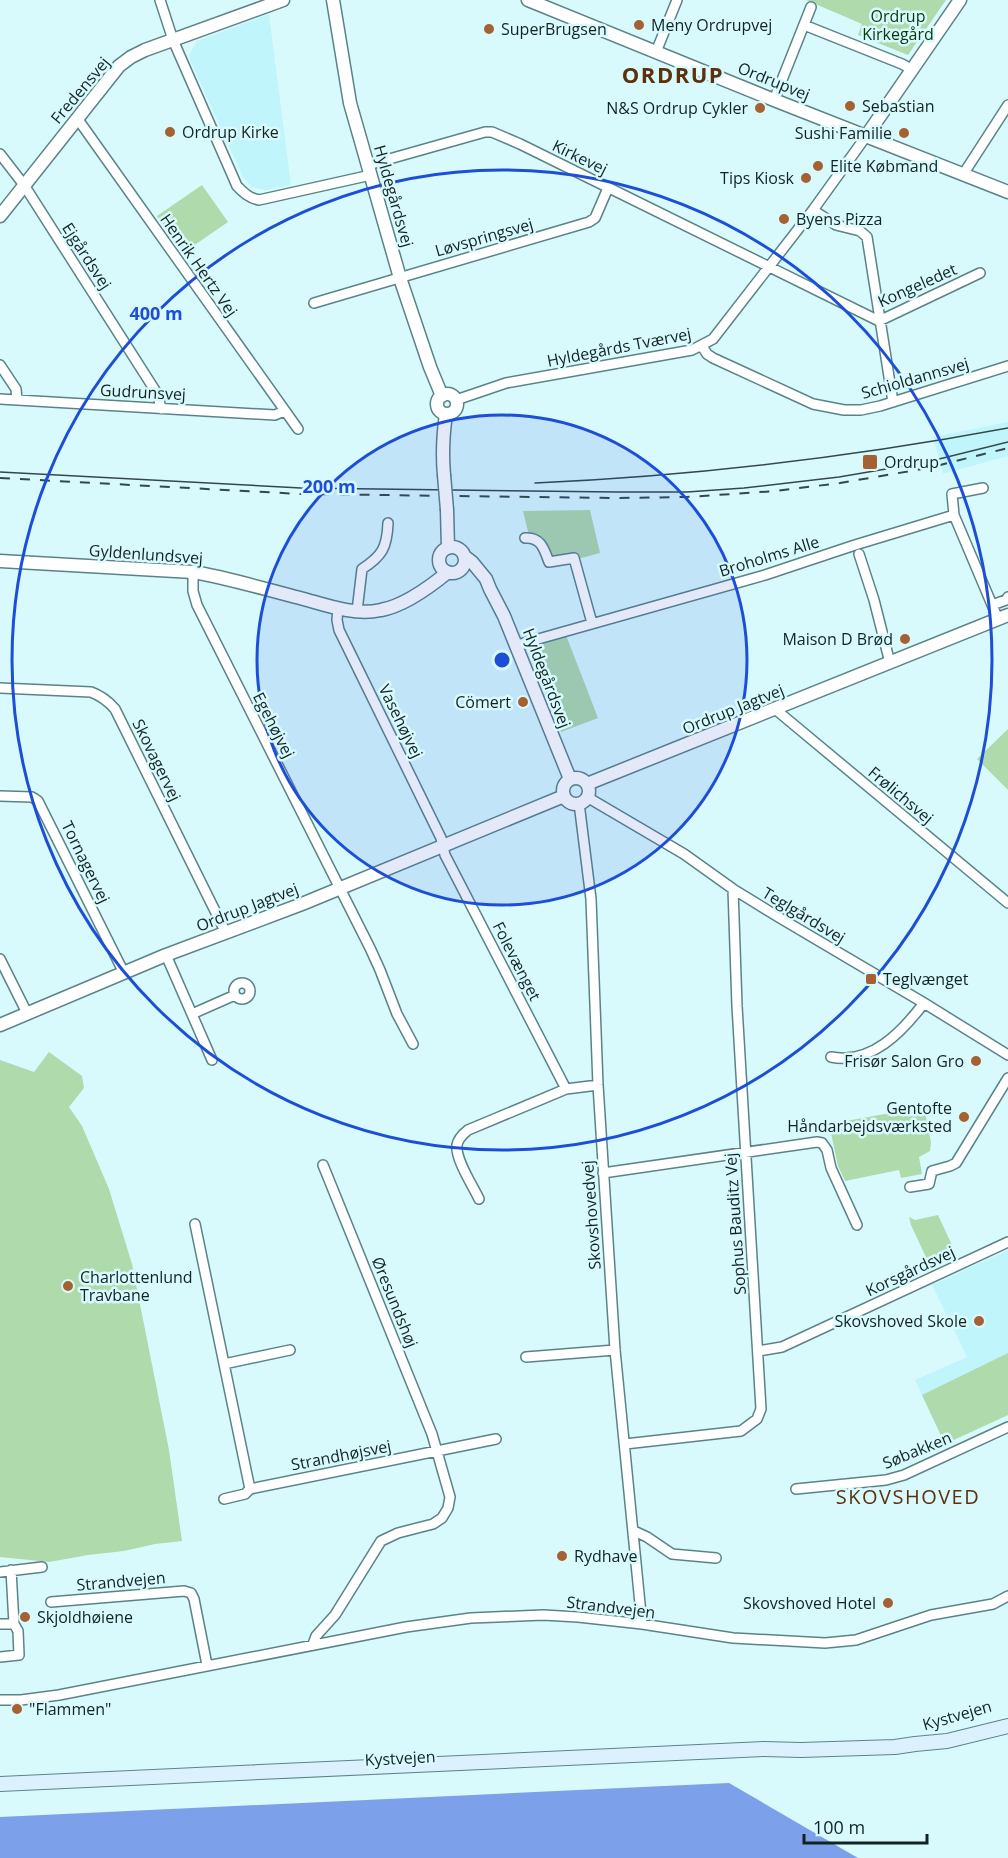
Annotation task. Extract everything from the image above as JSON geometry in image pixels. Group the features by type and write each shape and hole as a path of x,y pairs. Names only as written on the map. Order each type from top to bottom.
{"main road":[{"name":"Kystvejen","path":"0,1784 756,1749 885,1748 915,1743 1008,1718"},
{"name":"Kystvejen","path":"915,1743 947,1741 1008,1726"},
{"name":"Kystvejen","path":"0,1793 765,1758 801,1750"}],"street":[{"path":"160,0 172,40"},
{"name":"Fredensvej","path":"0,216 119,66 131,57 172,40 283,0"},
{"name":"Hyldegårdsvej","path":"333,0 350,103 400,278 442,396"},
{"name":"Ordrupvej","path":"528,0 552,4 656,52 1008,192"},
{"path":"656,52 677,0"},
{"path":"867,135 960,0"},
{"path":"774,100 811,7"},
{"path":"804,25 913,70"},
{"name":"Kirkevej","path":"172,40 237,186 250,198 259,200 369,170 487,132 520,144 769,268"},
{"path":"964,173 1008,105"},
{"name":"Henrik Hertz Vej","path":"76,118 298,429"},
{"name":"Hyldegårds Tværvej","path":"456,400 506,383 692,350 713,339 813,210 867,135"},
{"name":"Ejgårdsvej","path":"0,154 24,185 158,395 161,409"},
{"name":"Løvspringsvej","path":"314,303 589,222 595,218 608,188"},
{"path":"813,210 836,225 860,231 867,237 893,402"},
{"name":"Kongeledet","path":"769,268 879,321 980,273"},
{"name":"Schioldannsvej","path":"702,346 713,358 813,404 837,409 861,410 893,402 1008,366"},
{"path":"0,365 16,389 17,400"},
{"path":"452,395 457,403 455,410 446,414 438,408 438,401 442,396 452,395"},
{"name":"Gudrunsvej","path":"0,399 275,415 284,411"},
{"path":"445,569 441,555 458,555 448,516 444,475 442,441 446,414"},
{"path":"983,488 952,494 954,515 992,605 1003,617"},
{"name":"Broholms Alle","path":"517,645 768,574 855,544 954,515"},
{"path":"357,611 362,569 377,559 387,542 388,524"},
{"path":"525,538 533,537 541,543 549,562 574,558 592,623"},
{"path":"859,554 874,600 890,663"},
{"name":"Hyldegårdsvej","path":"458,555 490,590 504,616 570,779"},
{"name":"Gyldenlundsvej","path":"0,561 193,572 214,575 338,608 370,612 398,605 431,585 445,569 457,572 458,555"},
{"name":"Egehøjvej","path":"193,572 193,591 197,605 339,888"},
{"path":"992,605 1008,597"},
{"name":"Vasehøjvej","path":"338,608 336,620 339,630 441,838 443,847"},
{"name":"Ordrup Jagtvej","path":"584,795 775,710 1003,617"},
{"name":"Skovagervej","path":"0,688 91,693 109,701 226,933"},
{"name":"Frølichsvej","path":"775,710 1008,903"},
{"path":"579,778 584,795 570,802 564,796 564,787 570,779 579,778"},
{"name":"Teglgårdsvej","path":"584,795 684,854 733,889 1008,1055"},
{"name":"Skovshovedvej","path":"584,795 591,899 598,1085 615,1350 642,1624"},
{"name":"Tornagervej","path":"0,796 32,797 38,801 124,973"},
{"name":"Ordrup Jagtvej","path":"0,1025 166,955 443,847 564,796"},
{"name":"Folevænget","path":"443,847 459,883 566,1089"},
{"path":"339,888 380,970 397,1014 413,1044"},
{"name":"Sophus Bauditz Vej","path":"625,1444 741,1431 757,1419 760,1409 735,972 733,889"},
{"path":"166,955 212,1060"},
{"path":"0,959 27,1013"},
{"path":"192,1014 235,994"},
{"path":"831,1057 842,1059 870,1054 882,1047 916,1014 924,1003"},
{"path":"910,1187 929,1184 932,1171 956,1163 1008,1078"},
{"path":"479,1199 459,1160 457,1146 460,1137 468,1130 566,1089 598,1085"},
{"path":"603,1173 822,1143 827,1150 831,1168 856,1225"},
{"name":"Øresundshøj","path":"313,1644 316,1636 335,1615 381,1541 398,1533 433,1524 442,1518 448,1508 450,1497 438,1451 342,1209 322,1165"},
{"path":"195,1224 250,1489"},
{"name":"Korsgårdsvej","path":"758,1351 782,1347 1008,1242"},
{"path":"224,1364 290,1350"},
{"path":"526,1358 615,1350"},
{"name":"Søbakken","path":"796,1489 886,1480 904,1475 1008,1427"},
{"path":"438,1451 496,1439"},
{"name":"Strandhøjsvej","path":"224,1499 245,1494 250,1489 438,1451"},
{"path":"634,1531 672,1554 716,1558"},
{"path":"0,1572 42,1568"},
{"path":"0,1657 19,1656 18,1631 14,1624 11,1570"},
{"name":"Strandvejen","path":"51,1602 184,1591 191,1593 207,1665"},
{"name":"Strandvejen","path":"0,1700 21,1700 58,1695 313,1644 471,1618 543,1615 578,1617 733,1638 825,1643 847,1642 931,1615 993,1604 1008,1596"},
{"path":"0,1624 14,1624"}],"shaded area":[{"path":"269,14 291,185 265,190 252,187 243,177 189,55 197,41"},
{"path":"1008,422 1008,456 943,474 933,437"},
{"name":"Skovshoved Skole","path":"1008,1250 1008,1415 945,1444 915,1380 967,1357 932,1285"}],"green space":[{"name":"Ordrup Kirkegård","path":"806,0 946,0 908,55 858,35 862,24"},
{"path":"202,185 228,222 183,253 157,216"},
{"path":"590,510 600,553 548,567 539,542 531,544 523,511"},
{"path":"566,635 598,718 561,732 529,647"},
{"path":"1008,729 1008,790 977,759"},
{"name":"Charlottenlund Travbane","path":"49,1052 82,1076 84,1088 69,1107 82,1126 109,1189 132,1264 169,1450 182,1541 49,1562 0,1557 0,1060 34,1072"},
{"path":"924,1107 931,1142 930,1151 919,1157 922,1174 901,1178 899,1170 845,1181 838,1166 829,1124"},
{"path":"938,1215 957,1256 931,1268 909,1217 915,1220"},
{"path":"1008,1353 1008,1415 945,1444 922,1395"}],"water":[{"path":"729,1783 858,1858 0,1858 0,1817"}],"tram line":[{"path":"535,483 654,476 773,464 891,448 1008,428"},
{"path":"0,472 301,488 687,492 839,477 927,462 1008,442"}],"railway":[{"path":"0,478 301,494 687,497 776,491 840,483 928,468 1008,448"}],"place":[{"name":"Meny Ordrupvej","path":"639,25"},
{"name":"SuperBrugsen","path":"489,29"},
{"name":"Sebastian","path":"850,106"},
{"name":"N&S Ordrup Cykler","path":"760,108"},
{"name":"Ordrup Kirke","path":"170,132"},
{"name":"Sushi Familie","path":"904,133"},
{"name":"Elite Købmand","path":"818,166"},
{"name":"Tips Kiosk","path":"806,178"},
{"name":"Byens Pizza","path":"784,219"},
{"name":"Ordrup","path":"870,462"},
{"name":"Maison D Brød","path":"905,639"},
{"name":"Cömert","path":"523,702"},
{"name":"Teglvænget","path":"871,979"},
{"name":"Frisør Salon Gro","path":"976,1061"},
{"name":"Gentofte Håndarbejdsværksted","path":"964,1117"},
{"name":"Charlottenlund Travbane","path":"68,1286"},
{"name":"Skovshoved Skole","path":"979,1321"},
{"name":"Rydhave","path":"562,1556"},
{"name":"Skovshoved Hotel","path":"888,1603"},
{"name":"Skjoldhøiene","path":"25,1617"},
{"name":"\"Flammen\"","path":"17,1709"}],"district":[{"name":"ORDRUP","path":"673,75"},
{"name":"SKOVSHOVED","path":"908,1497"}]}
